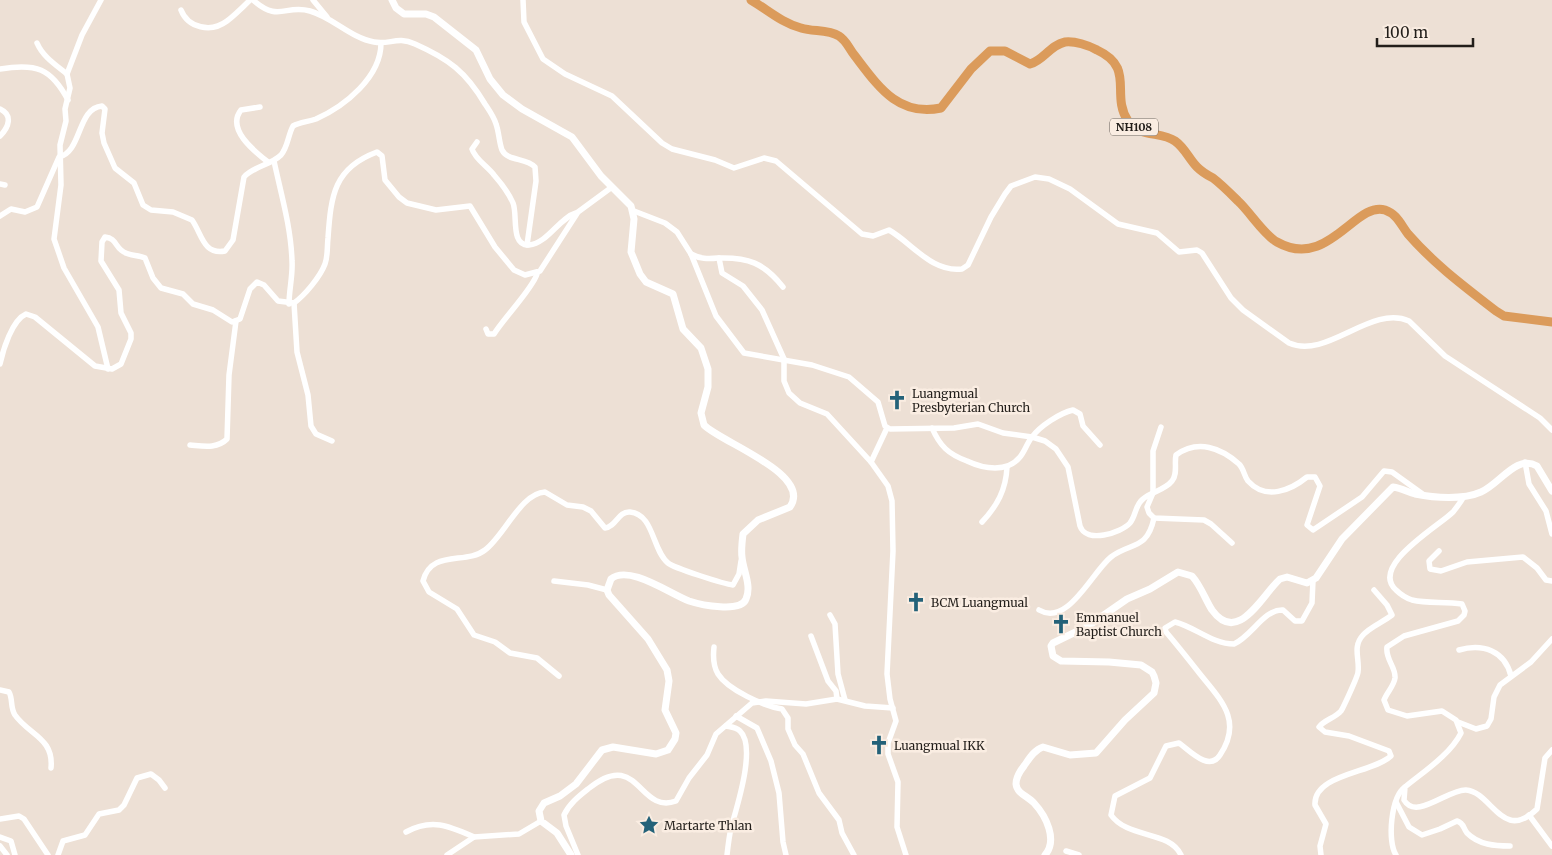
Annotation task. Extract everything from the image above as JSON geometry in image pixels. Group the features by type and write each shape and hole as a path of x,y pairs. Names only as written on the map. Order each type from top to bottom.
{"highway":[{"name":"NH108","path":"751,0 789,24 804,29 834,33 841,37 847,42 870,77 888,96 899,103 919,110 940,108 971,68 990,51 1005,52 1030,64 1041,59 1056,45 1065,42 1092,47 1107,55 1118,66 1123,106 1128,121 1133,127 1140,132 1175,141 1198,168 1214,179 1238,201 1276,242 1300,249 1314,248 1372,210 1387,211 1396,215 1407,232 1436,264 1496,311 1504,316 1552,322"}],"street":[{"path":"101,0 82,35 67,74 68,100 65,109 66,121 62,130 59,157 61,185 54,239 64,268 98,327 108,369"},
{"path":"181,10 188,21 207,28 226,22 252,0 270,12 304,10 364,38 381,42 395,39 413,43 442,58 466,75 496,123 502,150 510,157 528,162 534,167 536,181 528,245"},
{"path":"313,0 330,21"},
{"path":"392,0 400,12 409,15 426,14 434,17 455,36 471,45 498,90 522,109 572,137 612,187 627,200 634,211 672,227 691,254 716,316 738,347 749,356 784,359 839,372 862,386 878,402 887,428 871,462"},
{"path":"524,0 524,22 538,52 550,65 612,96 672,149 715,160 734,168 764,158 776,161 862,234 873,236 889,230 936,264 948,269 962,269 968,265 990,217 1011,186 1035,177 1050,179 1070,189 1118,224 1157,233 1179,252 1197,250 1202,253 1231,298 1243,310 1289,343 1297,347 1314,346 1387,319 1404,319 1415,327 1444,356 1540,418 1552,430"},
{"path":"59,157 67,155 84,122 96,107 102,106 105,109 102,133 104,143 115,168 134,184 143,204 151,210 173,212 192,220 206,247 222,252 228,248 233,240 244,177 249,172 271,161 285,149 293,126 317,118 335,107 371,76 379,60 381,42"},
{"path":"37,43 39,49 53,64 67,74"},
{"path":"0,69 28,66 46,72 58,81 68,100"},
{"path":"260,107 241,110 236,116 235,124 243,138 271,161 291,243 293,264 289,286 297,352 308,395 311,426 316,434 332,441"},
{"path":"0,108 6,112 9,118 7,130 0,136"},
{"path":"477,142 472,149 474,154 493,173 513,202 517,236 520,242 528,245 542,240 573,214 612,187"},
{"path":"292,304 325,265 329,219 336,185 340,177 348,167 359,159 377,152 382,156 386,180 399,198 417,206 431,209 470,206 495,246 514,270 522,274 537,274"},
{"path":"0,216 11,209 25,212 37,207 59,157"},
{"path":"559,676 537,658 510,653 495,642 474,635 457,609 439,599 424,586 423,580 428,570 438,561 481,554 498,540 524,503 541,492 549,492 567,505 583,507 591,511 605,528 611,527 622,514 630,512 637,514 647,523 655,546 668,562 676,568 691,571 723,584 733,585 739,574 744,534 758,520 790,507 795,498 794,492 773,468 704,424 701,413 708,374 701,348 683,329 673,294 646,282 640,274 631,247 634,211"},
{"path":"486,329 488,334 494,334 506,315 533,285 537,274 578,212"},
{"path":"0,364 18,320 26,314 35,317 95,366 108,369 118,367 121,364 131,340 128,324 121,312 119,290 101,261 102,242 105,237 112,239 121,250 129,255 145,258 153,278 161,288 183,294 193,304 213,310 228,320 236,321 240,319 250,289 257,282 264,285 278,302 292,304"},
{"path":"691,254 706,259 719,258 758,264 768,270 783,287"},
{"path":"719,258 722,273 743,286 762,310 784,359 784,381 789,393 800,403 827,414 871,462 888,486 892,509 893,568 886,674 896,721 888,743 888,754 898,782 897,827 906,855"},
{"path":"190,445 214,446 222,444 227,439 229,375 236,321"},
{"path":"932,428 938,441 950,454 972,464 1007,467 1021,456 1032,437 1065,412 1073,410 1080,414 1083,426 1100,444"},
{"path":"887,428 908,430 958,428 978,424 1003,434 1032,437 1050,444 1065,461 1081,531 1089,536 1101,536 1128,524 1139,503 1166,486 1174,478 1176,455 1205,446 1216,448 1238,464 1250,482 1261,488 1283,492 1294,487 1307,477 1315,477 1320,486 1307,525 1313,530 1367,493 1384,471 1392,472 1426,496"},
{"path":"1161,426 1152,455 1153,493 1147,507 1149,513 1154,518 1204,520 1212,524 1232,543"},
{"path":"1525,462 1528,484 1546,511 1552,534"},
{"path":"1181,855 1172,843 1127,827 1112,815 1115,796 1150,778 1166,746 1179,743 1205,761 1213,761 1218,758 1228,740 1230,725 1226,707 1166,632 1165,628 1174,622 1213,639 1234,644 1252,632 1272,612 1283,610 1295,622 1302,621 1312,604 1314,580 1342,539 1390,488 1397,488 1426,496 1464,496 1488,489 1518,464 1525,462 1537,466 1552,491"},
{"path":"982,522 1000,500 1007,479 1007,467"},
{"path":"1464,496 1453,512 1408,548 1397,560 1389,578 1393,588 1409,599 1462,604 1465,607 1464,615 1458,621 1404,636 1387,647 1386,652 1395,680 1384,700 1385,706 1394,714 1407,716 1442,711 1476,729 1487,726 1492,719 1497,690 1511,676 1531,662 1552,639"},
{"path":"1038,610 1045,614 1060,611 1071,604 1110,558 1136,546 1145,538 1154,518"},
{"path":"1439,551 1429,561 1430,569 1441,571 1467,562 1523,557 1537,568 1546,580 1552,581"},
{"path":"607,590 614,576 625,575 656,584 690,601 738,607 742,605 748,595 742,556"},
{"path":"1044,855 1051,844 1052,835 1039,809 1016,786 1022,769 1038,749 1043,747 1070,755 1096,753 1125,720 1154,693 1156,683 1152,672 1141,665 1061,661 1054,656 1051,646 1053,643 1088,626 1127,600 1178,572 1192,576 1216,614 1229,623 1245,618 1280,579 1288,577 1307,583 1314,580"},
{"path":"554,581 588,585 607,590 613,601 648,639 669,675 665,710 676,733 675,739 668,750 656,754 613,747 602,750 576,784 560,796 544,803 539,811 541,821 557,833 571,855"},
{"path":"1321,855 1320,846 1326,824 1315,805 1317,793 1344,776 1380,763 1391,756 1390,751 1349,736 1325,732 1319,728 1339,712 1355,682 1358,668 1357,648 1360,640 1365,633 1392,615 1388,605 1374,590"},
{"path":"830,615 835,624 837,667 845,700"},
{"path":"811,636 828,681 836,691 837,699"},
{"path":"714,647 715,666 719,676 736,689 759,701 782,709 788,718 788,729 795,745 803,754 820,793 840,820 842,833 854,855"},
{"path":"1459,650 1478,647 1492,650 1509,666 1511,676"},
{"path":"0,690 9,692 16,716 46,744 52,757 51,768"},
{"path":"578,855 566,826 564,815 576,799 609,774 616,774 633,781 655,800 663,803 676,801 689,778 707,754 716,734 746,706 759,701 806,704 837,699 865,706 893,708"},
{"path":"736,716 757,728 771,761 779,793 782,835 786,855"},
{"path":"1396,855 1390,836 1399,791 1436,762 1458,739 1461,733 1456,720"},
{"path":"726,726 741,731 744,736 746,756 742,786 731,829 727,855"},
{"path":"1405,787 1404,800 1413,808 1422,807 1452,792 1469,790 1482,796 1494,811 1502,817 1516,819 1529,815 1537,809 1545,758 1552,750"},
{"path":"58,855 63,841 85,835 99,814 119,810 124,805 137,778 152,774 165,788"},
{"path":"1396,802 1409,827 1415,832 1427,835 1457,821 1464,825 1466,831 1481,842 1510,846"},
{"path":"1529,815 1552,846"},
{"path":"0,818 19,816 24,818 48,855"},
{"path":"406,832 426,823 436,824 474,837 519,834 541,821"},
{"path":"0,837 11,841 15,855"},
{"path":"447,855 474,837"},
{"path":"0,846 7,855"},
{"path":"1066,851 1079,855"}],"place":[{"name":"Luangmual Presbyterian Church","path":"897,400"},
{"name":"BCM Luangmual","path":"916,602"},
{"name":"Emmanuel Baptist Church","path":"1061,624"},
{"name":"Luangmual IKK","path":"879,745"},
{"name":"Martarte Thlan","path":"649,825"}]}
